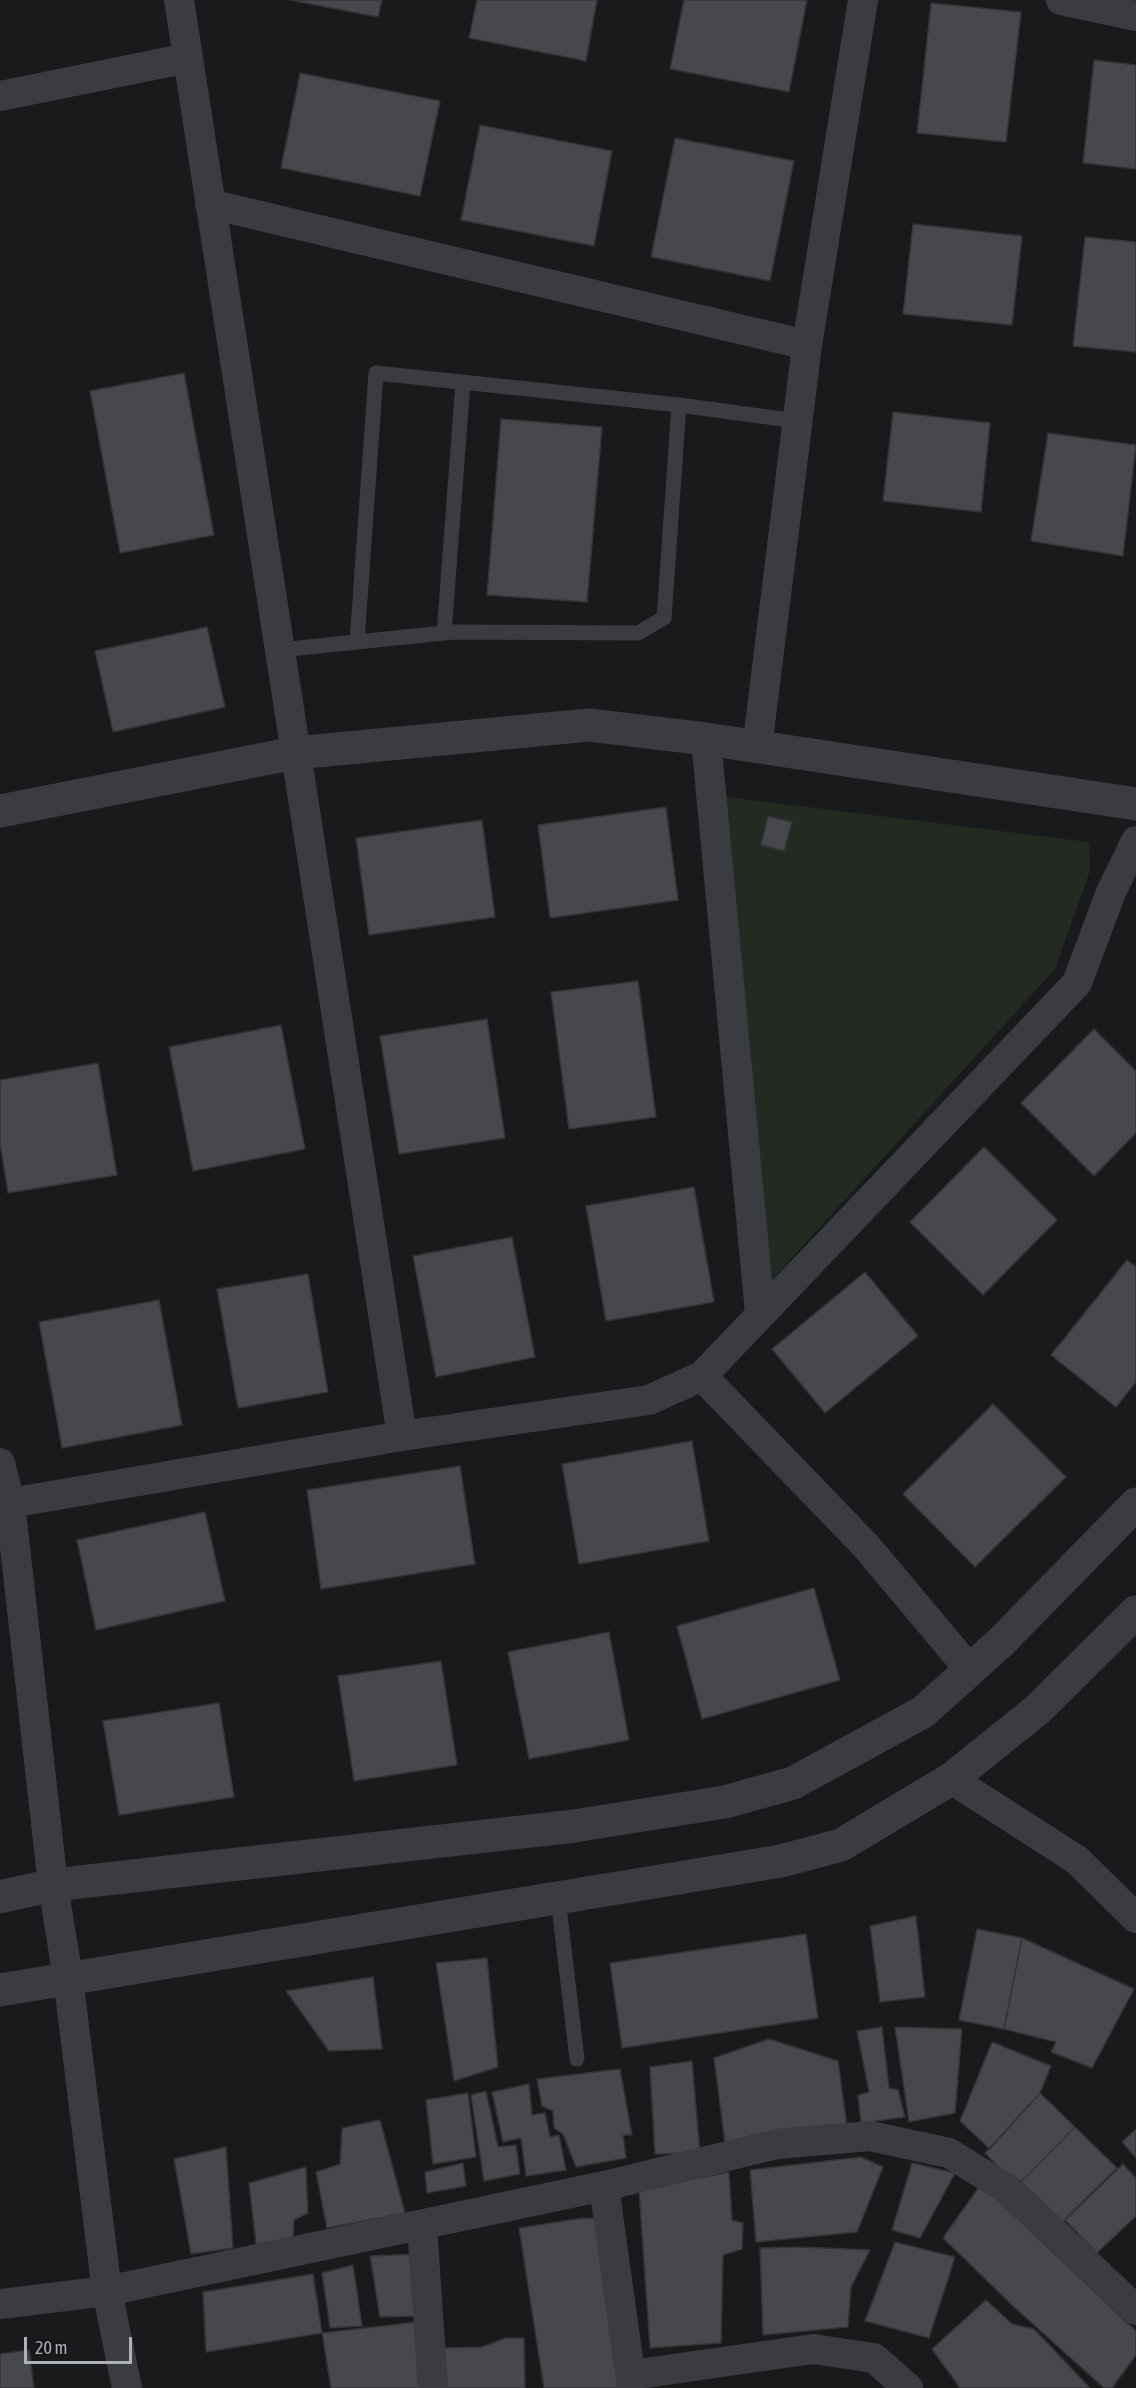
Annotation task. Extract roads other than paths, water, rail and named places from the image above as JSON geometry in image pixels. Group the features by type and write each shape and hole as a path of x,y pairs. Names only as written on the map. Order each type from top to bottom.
{"street":[{"path":"179,0 402,1436"},
{"path":"757,748 807,345 863,0"},
{"path":"1061,0 1136,16"},
{"path":"0,96 188,58"},
{"path":"210,204 807,345"},
{"path":"0,811 295,753 589,725 706,739 1136,804"},
{"path":"706,739 760,1313"},
{"path":"10,1503 402,1436 649,1400 702,1376 1077,983 1111,892 1136,841"},
{"path":"702,1376 866,1546 970,1670"},
{"path":"0,1462 10,1503 53,1885 68,1978 107,2291 127,2388"},
{"path":"0,1897 53,1885 574,1826 725,1802 793,1783 922,1712 970,1670 1136,1504"},
{"path":"0,1990 781,1861 841,1845 951,1779 1037,1710 1136,1612"},
{"path":"951,1779 1077,1860 1136,1918"},
{"path":"0,2304 107,2291 422,2226 604,2186 777,2144 870,2136 950,2153 1010,2191 1136,2310"},
{"path":"604,2186 632,2382 813,2349 874,2358 908,2388"},
{"path":"422,2226 433,2388"}],"lane":[{"path":"357,642 376,373 679,405 797,421"},
{"path":"444,633 463,383"},
{"path":"280,650 444,633 638,633 664,618 679,405"},
{"path":"558,1898 577,2059"}]}
